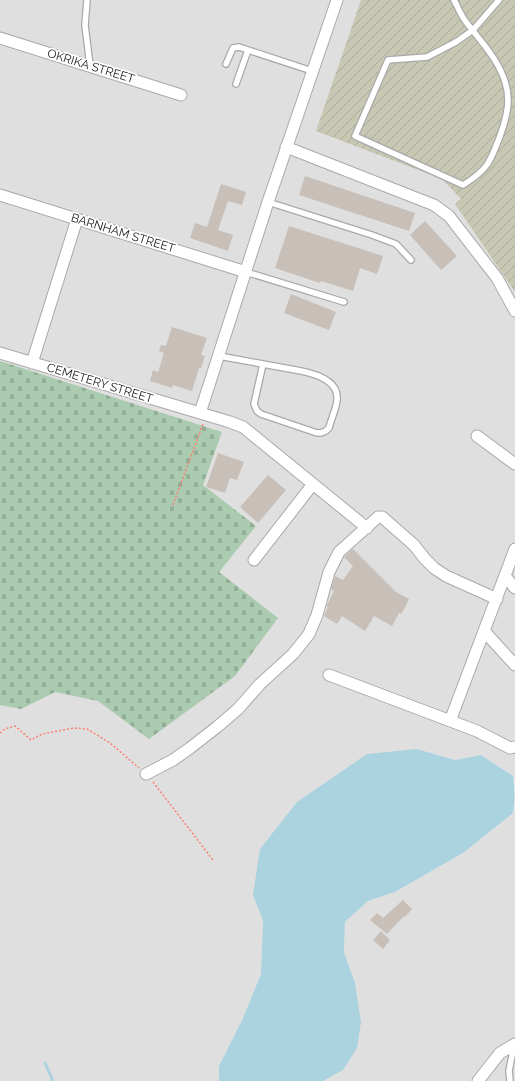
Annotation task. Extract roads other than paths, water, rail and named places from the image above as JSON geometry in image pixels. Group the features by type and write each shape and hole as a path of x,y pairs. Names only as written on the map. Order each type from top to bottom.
{"street":[{"path":"203,414 219,356 268,202 337,0"},
{"name":"OKRIKA STREET","path":"0,38 181,95"},
{"path":"286,147 434,205 449,216 497,278 515,311"},
{"name":"BARNHAM STREET","path":"0,195 246,272"},
{"path":"32,363 77,219"},
{"name":"CEMETERY STREET","path":"0,353 230,422 243,428 367,528"},
{"path":"477,436 515,464"},
{"path":"254,560 313,484"},
{"path":"146,774 174,760 217,727 238,709 260,684 293,654 309,634 317,615 329,572 339,552 378,517 382,517 414,545 434,568 497,599"},
{"path":"450,721 515,549"},
{"path":"504,576 515,588"},
{"path":"484,631 515,665"},
{"path":"329,675 477,731 510,748 515,747"},
{"path":"478,1081 500,1053 514,1044"}],"lane":[{"path":"86,0 85,25 90,66"},
{"path":"454,0 461,15 473,30 498,64 506,86 508,101 505,120 489,163 479,175 463,185 355,136 388,60 427,57 456,42 473,30 499,0"},
{"path":"226,64 233,48 239,47 312,71"},
{"path":"236,84 248,50"},
{"path":"268,202 396,244 411,260"},
{"path":"246,272 344,302"},
{"path":"219,356 263,364 306,372 332,384 335,389 337,400 329,428 326,431 317,433 261,414 257,411 254,404 263,364"},
{"path":"510,1081 509,1071 514,1044"}],"water":[{"path":"417,749 455,760 481,755 513,776 513,813 463,853 395,892 368,901 345,922 344,952 355,983 361,1022 357,1048 343,1070 323,1081 219,1081 219,1066 243,1018 261,974 263,921 253,895 260,849 297,802 367,754"}],"waterway":[{"path":"45,1063 53,1081"}]}
